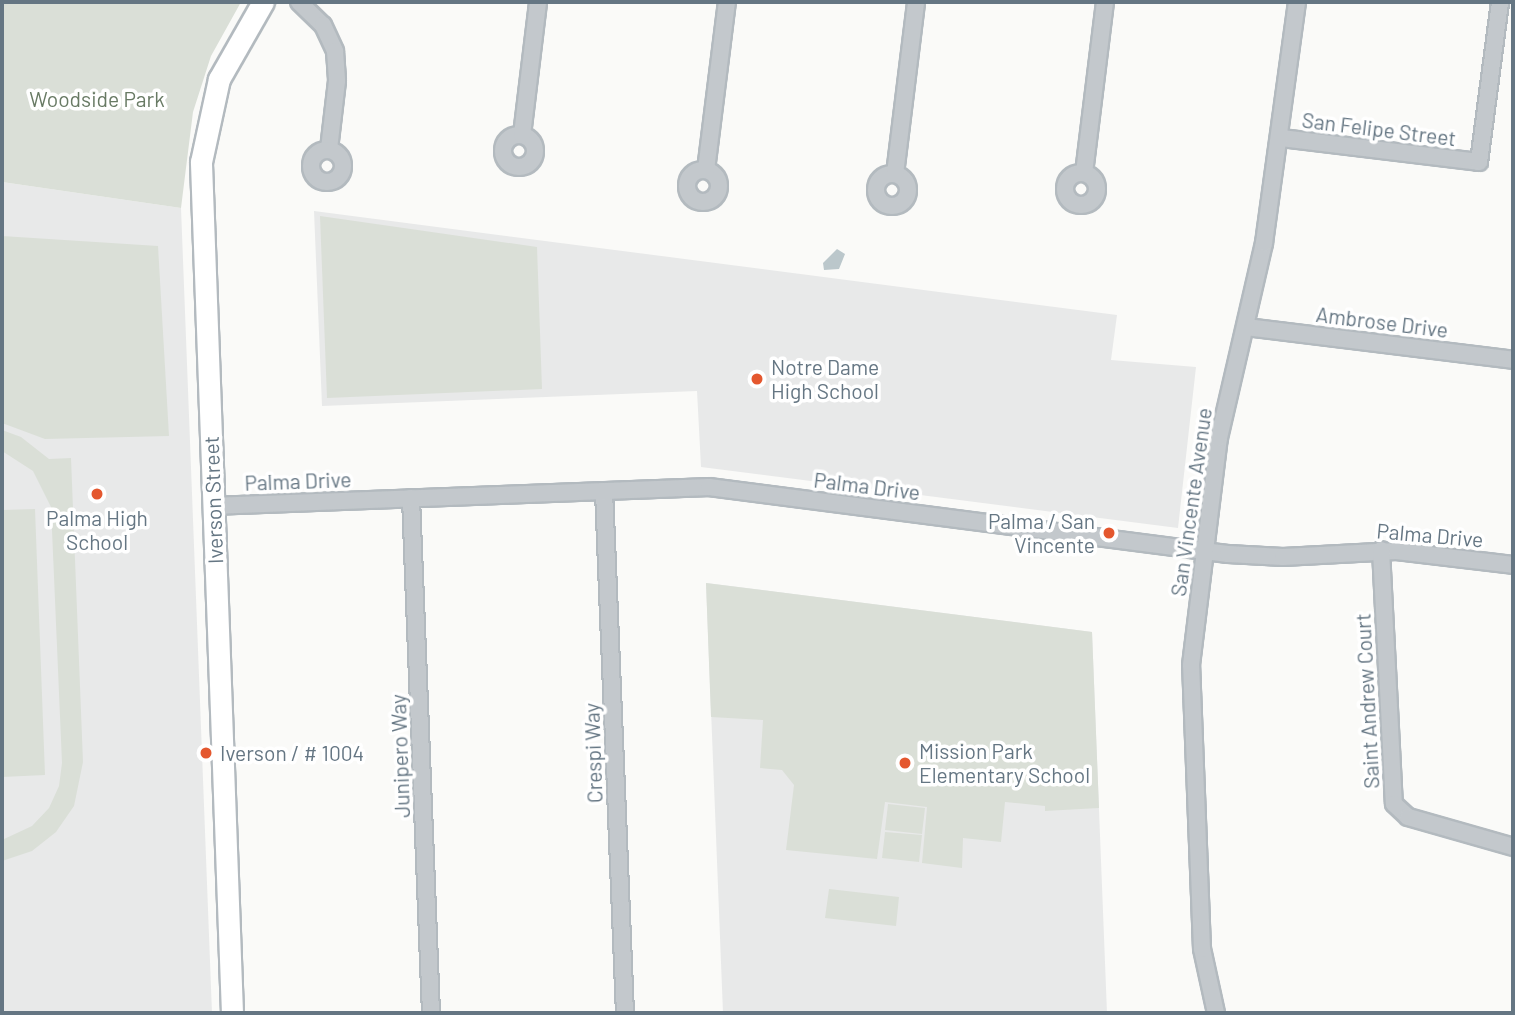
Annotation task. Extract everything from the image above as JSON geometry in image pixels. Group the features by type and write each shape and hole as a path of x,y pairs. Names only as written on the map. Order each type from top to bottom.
{"street":[{"name":"Iverson Street","path":"232,1013 201,162 219,79 263,2"},
{"path":"299,2 323,25 335,51 337,81 329,149"},
{"path":"522,135 538,2"},
{"path":"706,170 727,2"},
{"path":"895,174 916,2"},
{"path":"1084,173 1105,2"},
{"name":"San Vincente Avenue","path":"1216,1013 1202,949 1191,694 1219,438 1246,327 1281,138 1297,2"},
{"name":"San Felipe Street","path":"1281,138 1479,162 1500,2"},
{"name":"Ambrose Drive","path":"1246,327 1513,360"},
{"name":"Palma Drive","path":"213,506 709,487 1205,550 1283,557 1381,550 1513,565"},
{"name":"Crespi Way","path":"604,491 625,1013"},
{"name":"Junipero Way","path":"411,498 431,1013"},
{"name":"Saint Andrew Court","path":"1381,550 1394,804 1408,817 1513,847"}],"shaded area":[{"name":"Palma High School","path":"2,182 181,208 212,1013 2,1013"},
{"name":"Notre Dame High School","path":"314,211 1117,315 1111,360 1196,367 1178,528 701,467 697,391 322,406"},
{"path":"837,249 845,254 839,269 824,270 823,263"},
{"name":"Mission Park Elementary School","path":"706,583 1092,632 1107,1013 723,1013"}],"green space":[{"name":"Woodside Park","path":"2,2 241,2 211,56 193,112 181,208 2,182"},
{"path":"320,216 537,247 542,389 327,398"},
{"path":"2,236 158,246 169,436 45,439 2,423"},
{"path":"2,430 21,437 49,459 71,458 83,762 74,806 56,832 32,851 2,861 2,840 32,826 49,808 59,786 62,763 51,507 33,471 2,451"},
{"path":"35,509 45,775 2,777 2,510"},
{"path":"706,583 1092,632 1099,808 1045,811 1045,806 1005,802 1001,842 963,838 962,868 922,863 927,807 885,802 877,859 786,850 794,785 782,770 760,768 763,720 711,717"},
{"path":"888,804 925,808 922,834 885,830"},
{"path":"885,832 922,835 919,862 882,858"},
{"path":"829,889 899,897 896,926 825,918"}],"place":[{"name":"Notre Dame High School","path":"757,379"},
{"name":"Palma High School","path":"97,494"},
{"name":"Palma / San Vincente","path":"1109,533"},
{"name":"Iverson / # 1004","path":"206,753"},
{"name":"Mission Park Elementary School","path":"905,763"}]}
